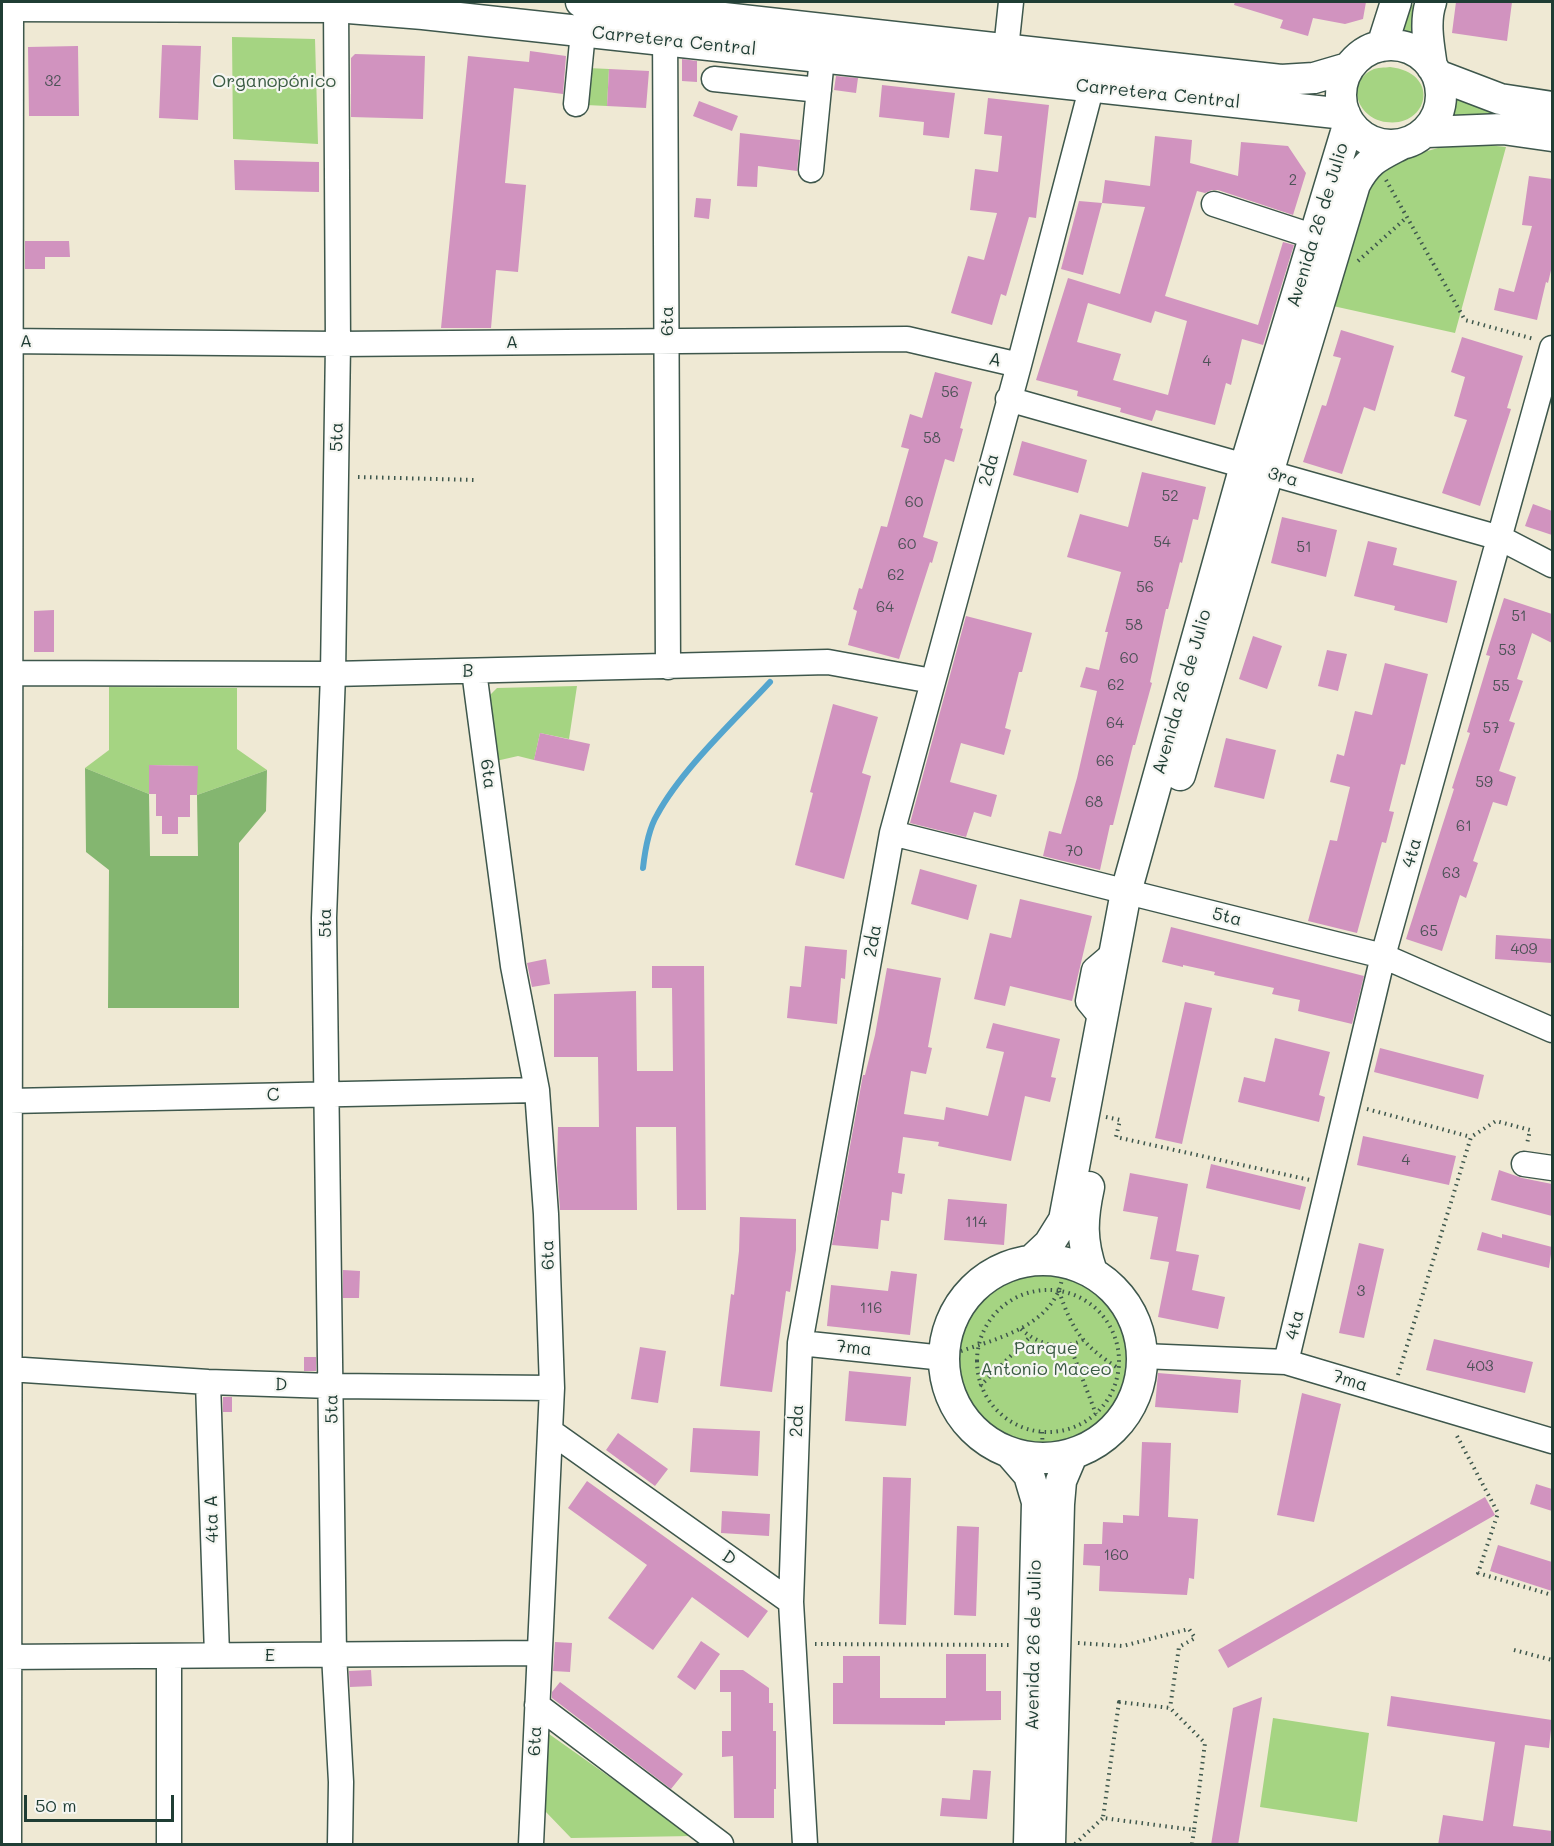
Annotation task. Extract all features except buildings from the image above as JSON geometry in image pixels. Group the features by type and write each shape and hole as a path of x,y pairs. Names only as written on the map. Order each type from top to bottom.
{"main road":[{"name":"Carretera Central","path":"581,2 665,11 824,43 1095,73 1347,118"},
{"path":"1382,46 1396,2"},
{"path":"1431,2 1428,20 1434,71 1441,88 1441,103 1437,116 1427,132 1411,142 1400,145 1385,145 1371,141 1359,133 1347,118 1341,92 1342,80 1348,68 1358,57 1382,46 1410,50 1422,57 1434,71 1500,99 1552,107"},
{"name":"Carretera Central","path":"8,4 336,4 424,8 583,32 665,40 1006,50 1095,73 1281,80 1314,78 1348,68"},
{"name":"Avenida 26 de Julio","path":"1032,1260 1049,1244 1064,1221 1114,953 1135,894 1257,470 1347,118"},
{"path":"1427,132 1503,129 1552,136"},
{"name":"Avenida 26 de Julio","path":"1257,470 1356,184 1365,167 1374,159 1400,145"},
{"name":"Avenida 26 de Julio","path":"1072,1275 1085,1251 1083,1226 1086,1200 1104,1117 1135,894"},
{"path":"1032,1260 1072,1275 1116,1290 1133,1314 1142,1344 1131,1362 1143,1371 1135,1399 1120,1424 1098,1443 1072,1455 1043,1446 1010,1454 980,1437 958,1412 945,1382 944,1348 953,1316 972,1289 999,1269 1032,1260"},
{"name":"Avenida 26 de Julio","path":"1010,1454 1029,1475 1037,1502 1045,1644 1050,1845"},
{"name":"Avenida 26 de Julio","path":"1029,1845 1061,1481 1072,1455"}],"street":[{"path":"1006,50 1011,2"},
{"path":"8,4 6,997 9,1101 5,1341 9,1369 5,1657 9,1845"},
{"name":"5ta","path":"336,4 338,344 333,674 324,918 334,1654 341,1782 340,1845"},
{"name":"6ta","path":"665,11 668,667"},
{"path":"576,104 583,32"},
{"path":"811,170 824,43"},
{"name":"2da","path":"805,1845 791,1602 800,1343 892,833 1095,73"},
{"path":"714,79 819,90"},
{"path":"1214,204 1315,237"},
{"name":"A","path":"6,341 338,344 907,339 1018,365"},
{"name":"4ta","path":"1286,1362 1383,956 1500,538 1547,345"},
{"name":"3ra","path":"1008,399 1500,538 1552,565"},
{"name":"B","path":"6,673 333,674 828,662 932,681"},
{"name":"6ta","path":"474,671 513,966 537,1090 546,1214 552,1388 531,1845"},
{"name":"5ta","path":"892,833 1383,956 1552,1030"},
{"name":"C","path":"9,1101 537,1090"},
{"path":"1524,1164 1552,1168"},
{"name":"7ma","path":"800,1343 944,1358"},
{"name":"7ma","path":"1131,1362 1286,1362 1552,1441"},
{"name":"D","path":"9,1369 208,1382 331,1386 552,1388"},
{"name":"4ta A","path":"208,1382 217,1655"},
{"name":"D","path":"550,1431 791,1602"},
{"name":"E","path":"5,1657 539,1653"},
{"path":"169,1845 170,1656"},
{"path":"537,1705 721,1845"}],"path":[{"path":"1374,159 1465,320 1547,345"},
{"path":"1356,263 1407,217"},
{"path":"336,476 475,480"},
{"path":"1347,1104 1471,1137"},
{"path":"1104,1117 1120,1120 1116,1137 1328,1184"},
{"path":"1393,1393 1471,1137 1496,1121 1530,1130 1524,1164"},
{"path":"944,1358 997,1340 1021,1329 1047,1309 1072,1275"},
{"path":"1072,1275 1067,1315 1083,1340 1097,1355 1131,1362"},
{"path":"1072,1275 1016,1296 999,1309 985,1326 977,1346 976,1366 980,1386 990,1404 1043,1446 1062,1431 1080,1425 1096,1414 1107,1401 1131,1362"},
{"path":"1072,1275 1080,1297 1097,1309 1111,1326 1118,1347 1131,1362"},
{"path":"1021,1329 1030,1337 1050,1345 1070,1346 1083,1340"},
{"path":"980,1386 1030,1337"},
{"path":"1070,1346 1096,1414"},
{"path":"1457,1436 1498,1514 1478,1573 1552,1595"},
{"path":"793,1644 1123,1646 1189,1629 1195,1638 1179,1647 1170,1708"},
{"path":"1514,1650 1552,1660"},
{"path":"1074,1845 1103,1818 1119,1702 1170,1708 1205,1743 1192,1845"},
{"path":"1103,1818 1194,1830"}],"green space":[{"path":"1413,4 1415,39 1408,41 1399,38 1398,35"},
{"name":"Organopónico","path":"232,37 315,39 318,144 233,139"},
{"path":"1390,67 1406,71 1417,79 1423,89 1423,99 1419,109 1412,117 1400,122 1386,122 1368,115 1358,100 1357,92 1363,76 1374,69"},
{"path":"588,68 609,69 607,106 586,105"},
{"path":"1453,93 1501,114 1449,116"},
{"path":"1459,142 1506,147 1455,333 1333,306 1369,184 1403,158"},
{"path":"577,686 569,739 540,733 534,760 518,756 496,761 489,696 497,688"},
{"path":"109,687 237,688 237,749 267,770 197,795 197,766 149,765 149,794 85,768 109,750"},
{"path":"85,768 149,794 150,856 198,856 197,795 267,770 266,811 239,843 239,1008 108,1008 109,870 86,852"},
{"name":"Parque Antonio Maceo","path":"1045,1268 1080,1275 1109,1294 1128,1323 1135,1358 1128,1393 1109,1422 1080,1441 1045,1448 1010,1441 981,1422 962,1393 955,1358 962,1323 981,1294 1010,1275"},
{"path":"1273,1718 1369,1733 1357,1822 1260,1807"},
{"path":"549,1734 693,1836 571,1838 545,1811"}],"waterway":[{"path":"643,868 651,827 680,780 770,682"}]}
